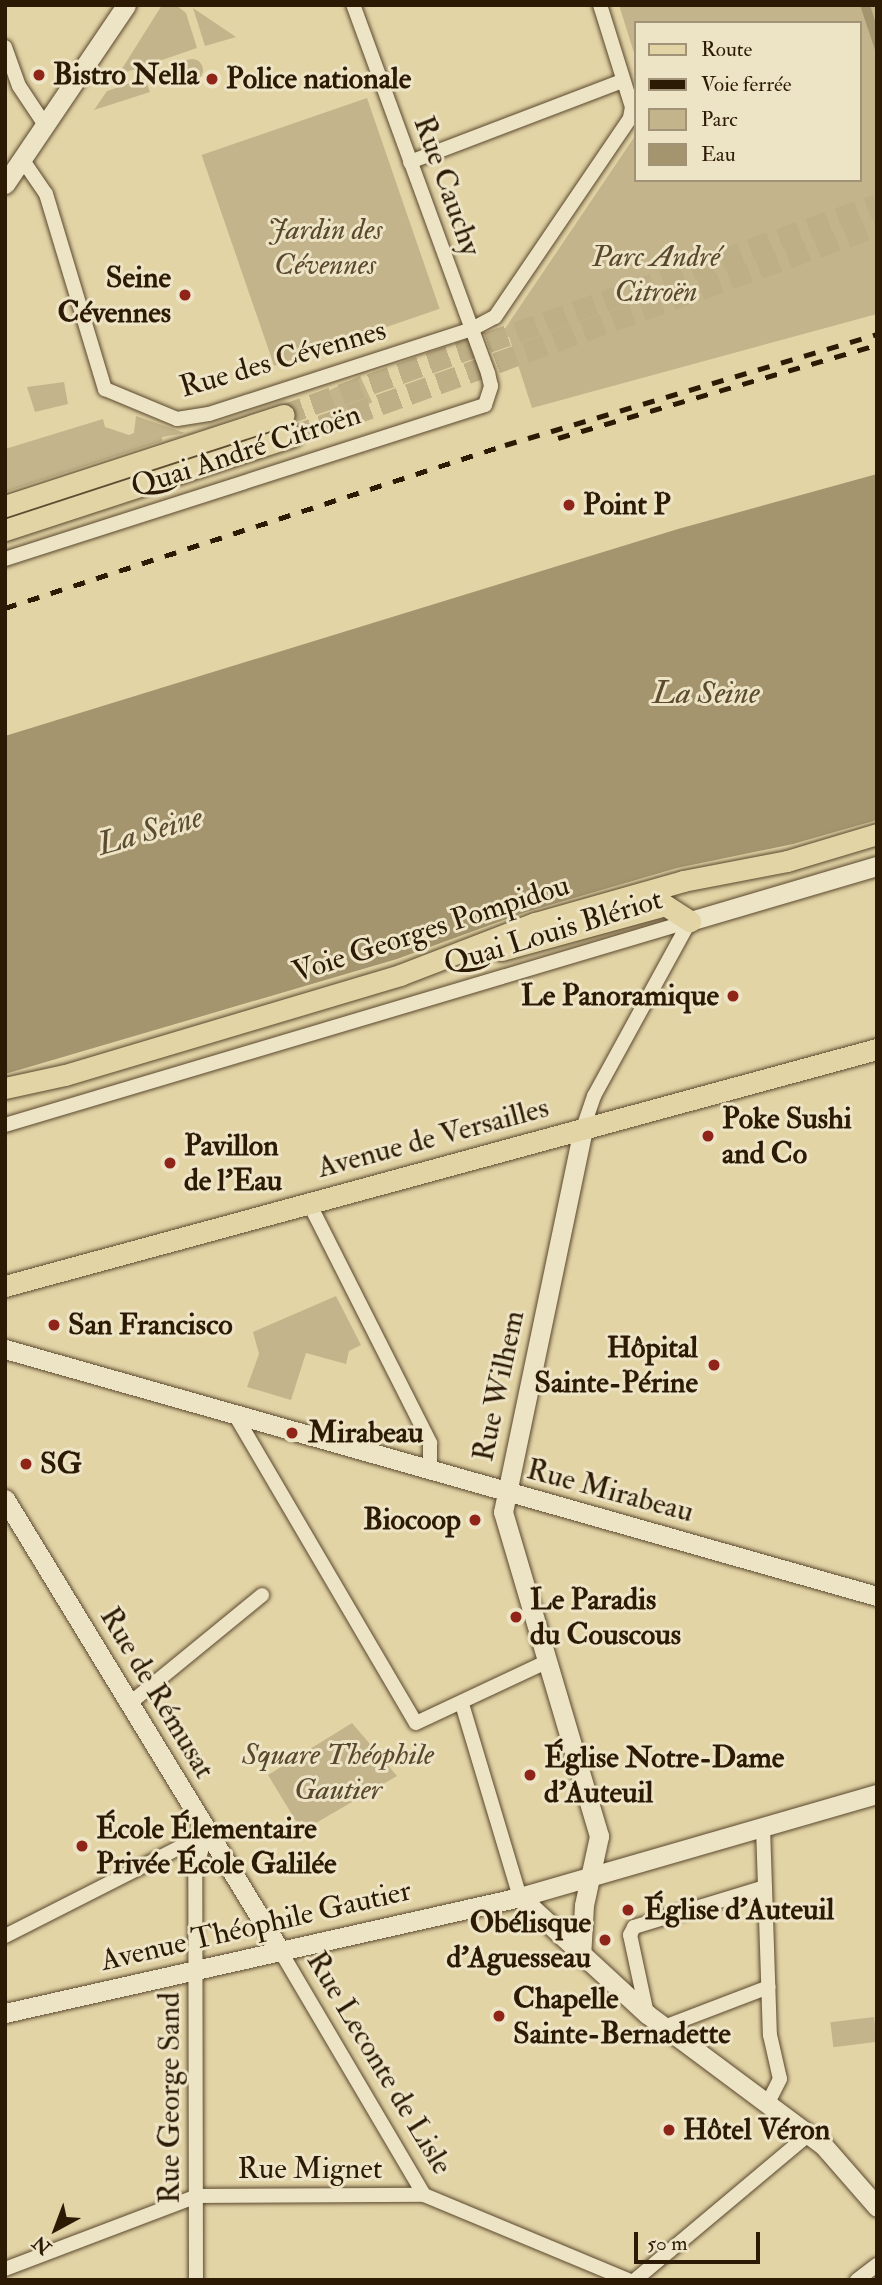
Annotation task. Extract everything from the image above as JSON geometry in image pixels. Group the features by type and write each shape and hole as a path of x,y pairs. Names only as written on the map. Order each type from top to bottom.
{"main road":[{"name":"Quai André Citroën","path":"5,506 284,415"},
{"name":"Quai André Citroën","path":"5,530 292,436"},
{"name":"Voie Georges Pompidou","path":"5,1088 65,1075 440,960 535,923 646,891 787,861 877,834"},
{"path":"440,960 494,952 665,905 690,921"},
{"name":"Avenue de Versailles","path":"5,1286 877,1049"}],"street":[{"path":"5,184 126,5"},
{"name":"Rue Cauchy","path":"353,5 491,386"},
{"name":"Rue des Cévennes","path":"22,159 46,194 105,389 144,408 177,419 209,414 472,330 495,317 630,118 632,107 600,5"},
{"path":"5,47 19,86 45,125"},
{"path":"410,162 619,82"},
{"name":"Quai André Citroën","path":"5,559 472,412 485,405 491,386"},
{"name":"Quai Louis Blériot","path":"5,1125 877,866"},
{"name":"Rue Wilhem","path":"581,1958 590,1877 599,1836 503,1512 583,1128 594,1096 690,921"},
{"path":"309,1203 430,1443 430,1470"},
{"name":"Rue Mirabeau","path":"5,1349 877,1596"},
{"path":"233,1413 416,1723 546,1662"},
{"name":"Rue de Rémusat","path":"5,1499 11,1519 130,1704 206,1834 281,1952"},
{"path":"130,1704 262,1595"},
{"path":"461,1703 520,1897 581,1958 647,2014 809,2134 854,2176 877,2207"},
{"name":"Avenue Théophile Gautier","path":"5,2013 520,1897 877,1794"},
{"path":"763,1827 770,2035 780,2079 768,2103"},
{"path":"5,1936 206,1834"},
{"name":"Rue George Sand","path":"196,2280 195,1871 206,1834"},
{"path":"647,2014 630,1935 634,1927 765,1887"},
{"name":"Rue Leconte de Lisle","path":"281,1952 424,2195 628,2280"},
{"path":"664,2027 768,1987"},
{"path":"635,2280 809,2134"},
{"name":"Rue Mignet","path":"197,2196 424,2195"},
{"path":"5,2269 197,2196"},
{"path":"857,2280 877,2265"}],"green space":[{"path":"162,5 176,5 186,13 197,48 118,75"},
{"name":"Parc André Citroën","path":"619,5 877,5 877,314 532,408 509,337 502,333 634,137 634,182 861,182 861,21 634,21 634,53"},
{"path":"193,8 236,37 205,46"},
{"path":"192,59 202,66 203,70 196,80 192,81 182,74 181,70 188,60"},
{"path":"145,78 150,92 94,110 107,91"},
{"name":"Jardin des Cévennes","path":"367,98 440,309 274,366 202,155"},
{"path":"360,376 372,402 335,420 323,393"},
{"path":"64,382 68,404 35,412 27,387"},
{"path":"136,416 185,433 162,437 162,441 5,492 5,449 103,419 105,427 129,435 134,433"},
{"path":"336,1296 361,1345 349,1351 346,1364 306,1353 291,1400 247,1387 259,1354 253,1332"},
{"name":"Square Théophile Gautier","path":"352,1723 397,1776 302,1831 268,1775"},
{"path":"874,2017 877,2042 833,2047 830,2022"}],"water":[{"path":"860,5 870,5 877,27 877,56"},
{"name":"La Seine","path":"877,474 877,820 793,844 677,868 526,912 397,959 5,1074 5,736 678,529"}],"tunnel":[{"path":"283,415 877,204"},
{"path":"292,436 877,226"}],"railway":[{"path":"5,608 505,445 877,334"},
{"path":"558,438 877,345"}],"place":[{"name":"Bistro Nella","path":"39,75"},
{"name":"Police nationale","path":"212,79"},
{"name":"Seine Cévennes","path":"185,295"},
{"name":"Point P","path":"569,505"},
{"name":"Le Panoramique","path":"733,996"},
{"name":"Poke Sushi and Co","path":"708,1136"},
{"name":"Pavillon de l'Eau","path":"170,1163"},
{"name":"San Francisco","path":"54,1325"},
{"name":"Hôpital Sainte-Périne","path":"714,1365"},
{"name":"Mirabeau","path":"292,1433"},
{"name":"SG","path":"26,1464"},
{"name":"Biocoop","path":"475,1520"},
{"name":"Le Paradis du Couscous","path":"516,1617"},
{"name":"Église Notre-Dame d'Auteuil","path":"530,1775"},
{"name":"École Élementaire Privée École Galilée","path":"82,1846"},
{"name":"Église d'Auteuil","path":"628,1910"},
{"name":"Obélisque d'Aguesseau","path":"605,1940"},
{"name":"Chapelle Sainte-Bernadette","path":"499,2016"},
{"name":"Hôtel Véron","path":"669,2130"}]}
